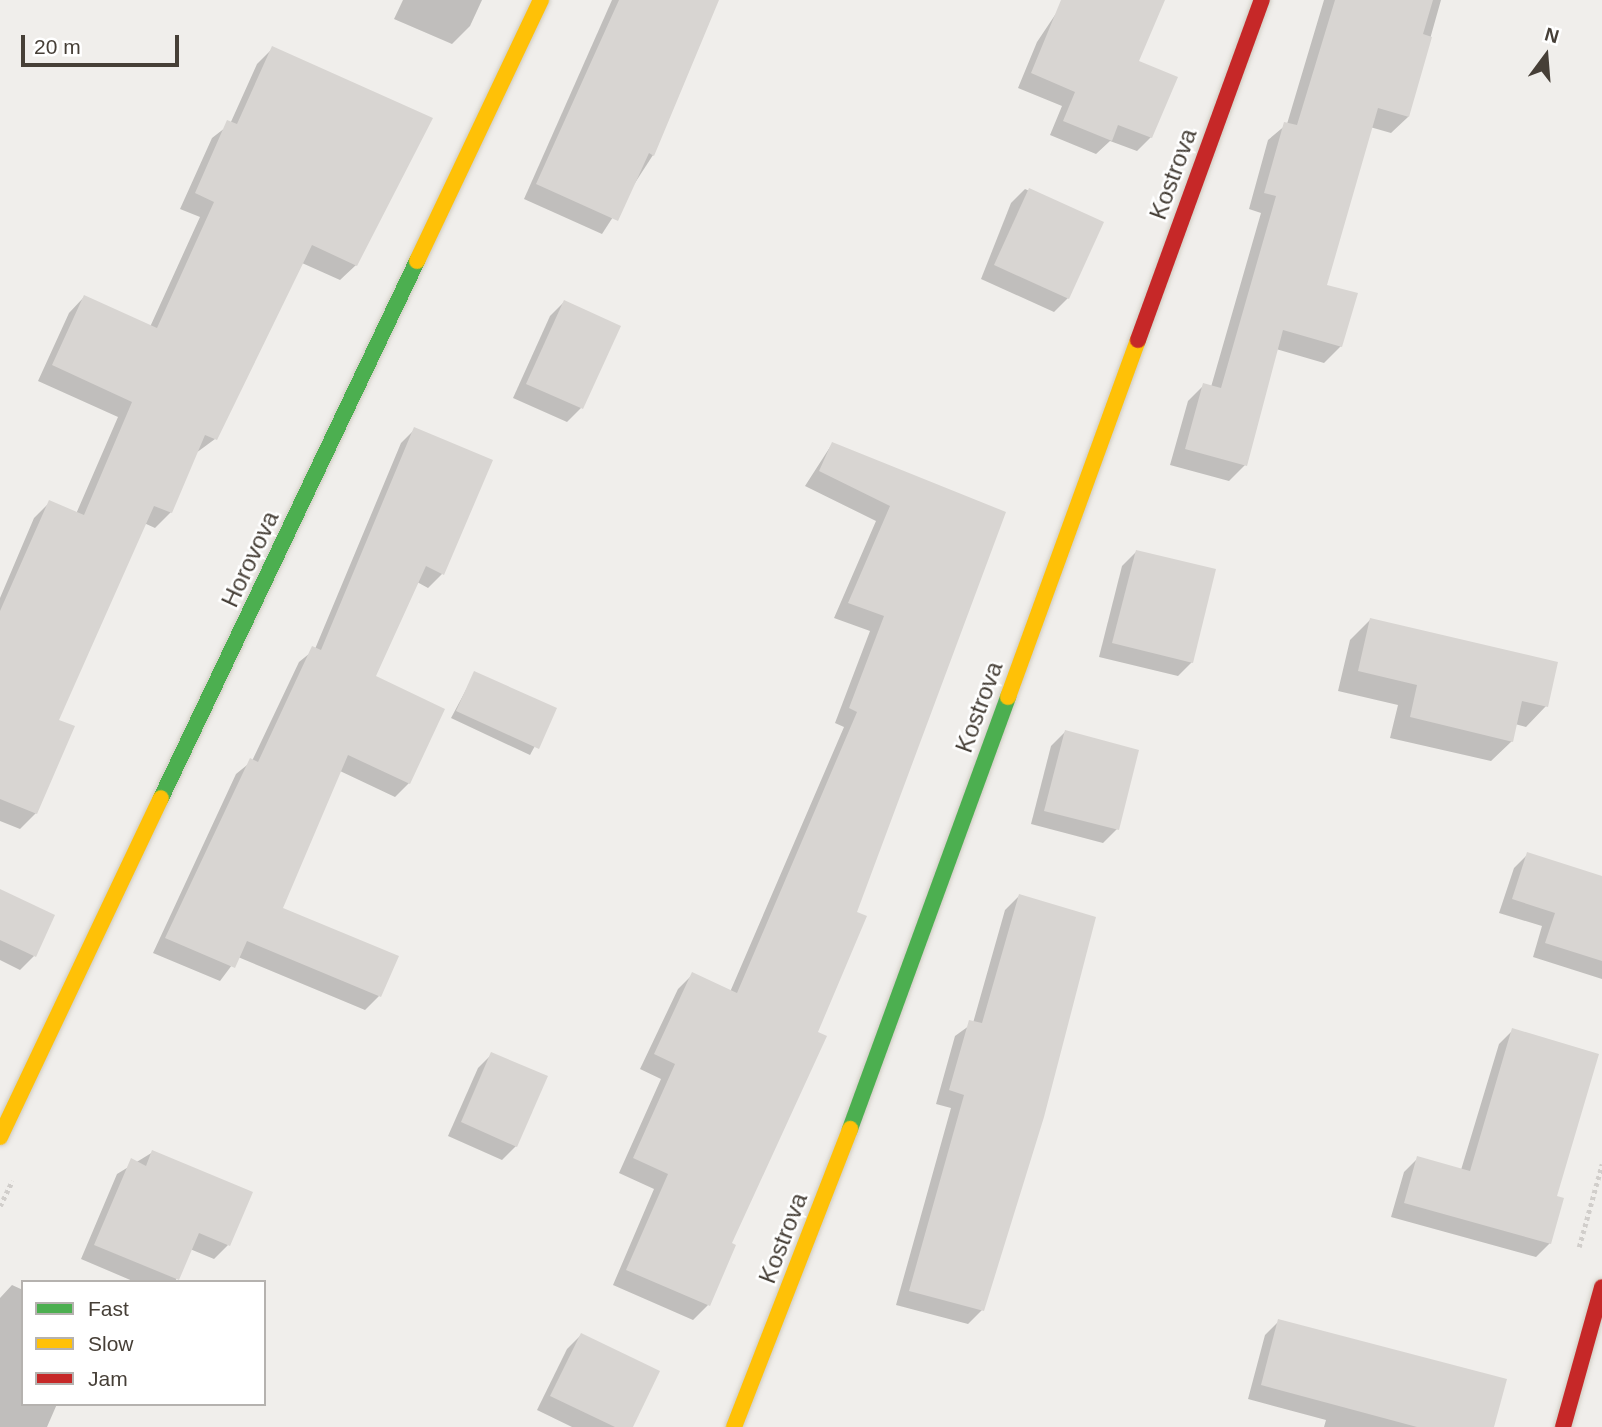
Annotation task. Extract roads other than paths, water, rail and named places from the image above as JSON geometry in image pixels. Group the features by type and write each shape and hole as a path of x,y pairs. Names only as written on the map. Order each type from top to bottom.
{"street":[{"name":"Horovova","path":"0,1137 541,0"},
{"name":"Kostrova","path":"734,1427 862,1099 1262,0"},
{"path":"1563,1427 1602,1287"}]}
